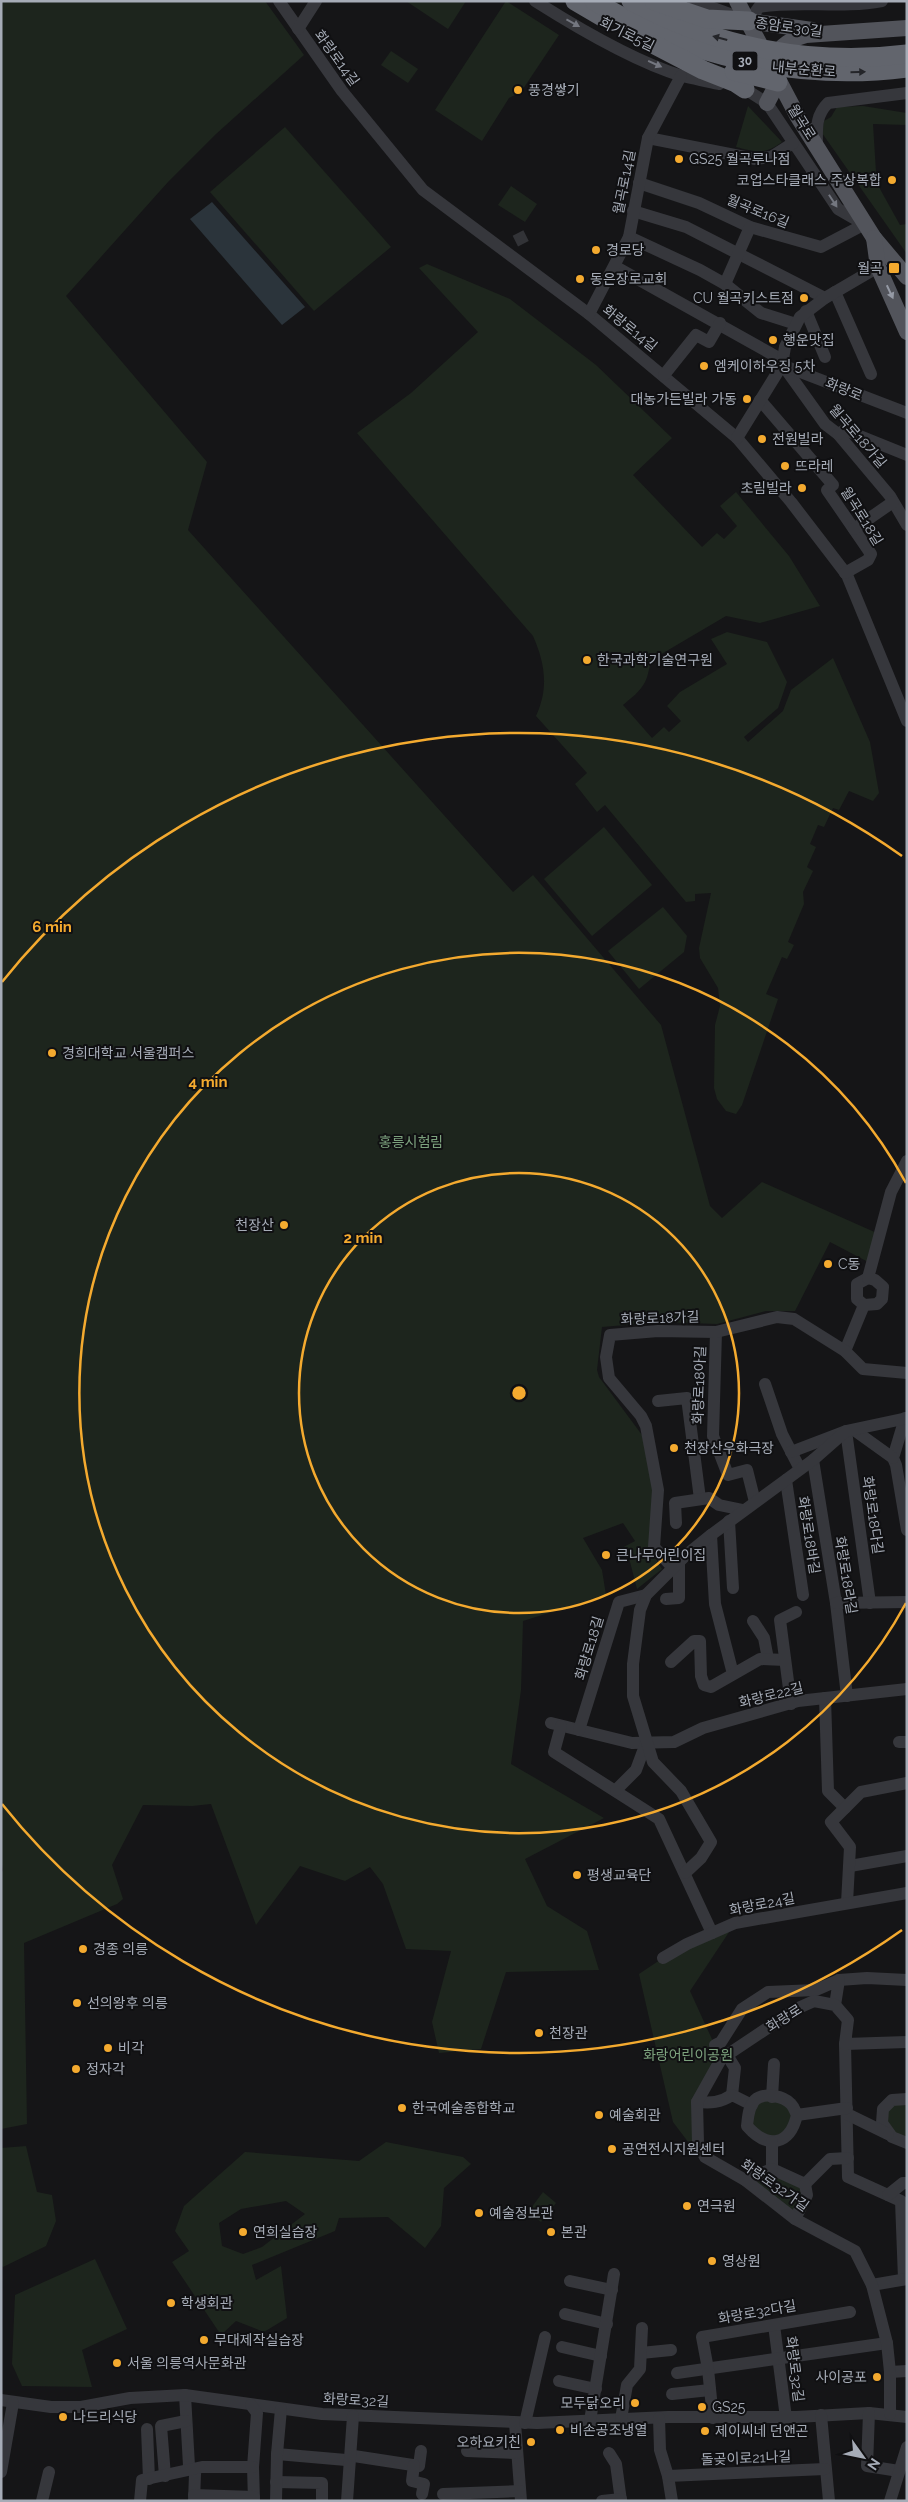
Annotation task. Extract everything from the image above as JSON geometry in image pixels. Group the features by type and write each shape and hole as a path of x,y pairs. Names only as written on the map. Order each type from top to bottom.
{"highway":[{"path":"575,1 643,40 776,94"},
{"name":"내부순환로","path":"594,1 631,22 667,38 748,62 823,72 907,68"},
{"name":"내부순환로","path":"631,1 678,24 718,38 780,52 835,58 907,54"},
{"path":"654,1 707,19 752,29"},
{"path":"677,55 703,70 741,86"}],"main road":[{"name":"월곡로","path":"737,1 752,29 775,56 776,94 817,146 874,238 907,277"},
{"name":"종암로30길","path":"752,29 830,32 907,28"},
{"name":"종암로30길","path":"775,56 793,38 830,32"},
{"name":"월곡로","path":"874,238 878,267 904,325"}],"street":[{"name":"화랑로14길","path":"279,1 347,98 423,190 589,314 737,438 791,502 845,573 906,714"},
{"path":"298,29 316,1"},
{"name":"회기로5길","path":"535,1 611,44 681,76 776,94 793,143 838,209 865,224"},
{"path":"694,1 752,29 759,7 777,3 862,5 882,1"},
{"path":"648,138 681,76"},
{"path":"817,146 816,121 828,103 907,93"},
{"name":"월곡로14길","path":"589,314 616,267 630,237 633,211 648,138 755,159 770,157 793,143"},
{"name":"월곡로16길","path":"639,183 699,203 750,227 781,237 821,246 865,224"},
{"path":"633,211 686,227 738,254 830,295 871,374"},
{"path":"725,284 750,227"},
{"path":"630,237 652,250 700,270 725,284 761,313 796,324"},
{"path":"616,267 720,323 777,357 782,364"},
{"path":"737,438 782,364 785,347 796,324 806,311 878,267"},
{"path":"806,311 825,357"},
{"path":"664,375 696,335 708,342 720,323"},
{"name":"화랑로","path":"782,364 907,414"},
{"name":"월곡로18가길","path":"782,364 825,424 838,434 893,502 907,525"},
{"name":"월곡로18길","path":"760,400 833,485 827,490 871,554 868,560 845,573"},
{"path":"838,434 845,430 907,455"},
{"path":"854,529 893,502"},
{"path":"868,1278 883,1287 884,1292 877,1304 864,1305 856,1299 855,1290 857,1284 868,1278 890,1192 907,1161"},
{"path":"845,1351 864,1305"},
{"name":"화랑로18가길","path":"673,1568 654,1547 658,1490 646,1426 641,1416 609,1378 606,1357 610,1335 658,1331 716,1332 777,1318 794,1319 845,1351 863,1369 907,1373"},
{"name":"화랑로18아길","path":"716,1332 713,1436 728,1474 747,1470 755,1502"},
{"path":"765,1384 791,1452 800,1469"},
{"path":"658,1401 687,1398 700,1499"},
{"path":"791,1452 827,1436 906,1418"},
{"path":"893,1458 906,1418"},
{"path":"850,1430 893,1458 896,1465 907,1530"},
{"path":"685,1873 701,1858 710,1842 681,1791 653,1762 646,1743 633,1696 633,1664 640,1610 646,1595 711,1534 813,1460 850,1430"},
{"name":"화랑로18다길","path":"850,1430 870,1603"},
{"name":"화랑로18라길","path":"813,1460 836,1603 847,1696"},
{"name":"화랑로18바길","path":"786,1480 803,1595"},
{"path":"676,1523 675,1503 709,1498 720,1505 743,1510"},
{"path":"729,1520 733,1588"},
{"path":"711,1534 715,1604 733,1674"},
{"path":"666,1599 679,1598 673,1568"},
{"name":"화랑로18길","path":"579,1730 619,1602 646,1595"},
{"path":"836,1603 907,1602"},
{"path":"792,1704 780,1620 796,1612"},
{"path":"753,1621 764,1638 768,1659"},
{"path":"671,1662 694,1641 700,1642 701,1676 704,1685 711,1687 760,1658 785,1660"},
{"name":"화랑로22길","path":"616,1790 554,1752 556,1725 632,1743 674,1742 703,1728 792,1704 825,1698 907,1689"},
{"path":"825,1698 828,1791 844,1808"},
{"path":"646,1743 636,1770 616,1790 659,1819 712,1933"},
{"path":"848,1903 850,1847 831,1822 861,1792 907,1783"},
{"path":"850,1866 907,1856"},
{"name":"화랑로24길","path":"662,1958 687,1944 735,1923 848,1903 906,1898"},
{"path":"715,2045 721,2042 742,2009 768,1992 816,1990 839,1980 867,1978 907,1980"},
{"path":"839,1980 835,2005 848,2020 845,2044 848,2177 901,2201 904,2216 906,2279 872,2285"},
{"name":"화랑로","path":"728,2055 796,2009 814,2001 835,2005"},
{"path":"845,2044 907,2042"},
{"path":"728,2055 735,2068 732,2095 724,2101 712,2103 697,2102 721,2059 728,2055"},
{"path":"772,2097 774,2064"},
{"path":"732,2095 752,2106"},
{"path":"763,2096 772,2097 781,2097 791,2104 797,2115 794,2127 787,2138 772,2142 756,2136 748,2126 748,2112 754,2100 763,2096"},
{"path":"888,2134 883,2127 883,2109 892,2100 907,2099"},
{"name":"화랑로32가길","path":"697,2102 698,2143 705,2157 745,2180 795,2219 855,2251 872,2285 887,2343 890,2372 890,2414"},
{"path":"797,2115 847,2111 896,2140 907,2143"},
{"path":"772,2142 772,2169"},
{"path":"805,2184 830,2159 848,2158"},
{"path":"745,2180 772,2169 805,2184"},
{"path":"888,2195 903,2183 907,2183"},
{"path":"795,2219 807,2195 805,2184"},
{"path":"590,2421 614,2274"},
{"path":"570,2281 612,2290"},
{"name":"화랑로32다길","path":"713,2418 708,2369 702,2337 850,2312"},
{"path":"565,2314 607,2324"},
{"name":"화랑로32길","path":"774,2325 786,2418"},
{"path":"621,2419 627,2385 640,2369 642,2328"},
{"path":"443,2494 521,2496 517,2453 520,2423 545,2337"},
{"path":"677,2373 887,2343"},
{"path":"562,2347 602,2356"},
{"path":"641,2352 671,2350"},
{"path":"890,2372 907,2371"},
{"path":"559,2382 596,2389"},
{"path":"672,2394 710,2390"},
{"path":"185,2395 189,2466 195,2474 194,2498 254,2499 253,2467 257,2413 251,2405"},
{"name":"화랑로32길","path":"5,2403 81,2407 130,2398 185,2395 281,2409 352,2416 520,2423 659,2418 786,2418 869,2413 907,2417"},
{"path":"1,2472 5,2403"},
{"path":"276,2501 277,2454 281,2409"},
{"path":"869,2413 867,2466 900,2471"},
{"path":"822,2415 829,2501"},
{"path":"347,2501 352,2416"},
{"path":"659,2418 660,2450 668,2476 672,2501"},
{"path":"165,2476 161,2426 186,2421"},
{"path":"147,2429 149,2479"},
{"path":"890,2501 907,2447"},
{"path":"277,2454 346,2460 354,2456 419,2466 421,2451"},
{"path":"467,2451 517,2453"},
{"path":"602,2501 621,2500 616,2464 609,2453"},
{"path":"414,2465 412,2481 424,2484 422,2494"},
{"path":"140,2501 142,2480 202,2467 253,2467"},
{"name":"돌곶이로21나길","path":"668,2476 825,2470"},
{"path":"42,2501 49,2472"},
{"path":"276,2482 322,2483 322,2501"}],"green space":[{"name":"홍릉시험림","path":"1,1 265,1 304,55 216,134 168,182 66,296 207,462 188,530 513,892 533,875 661,1025 710,1206 722,1218 762,1182 879,1234 872,1264 830,1242 795,1311 766,1311 717,1324 661,1322 602,1327 597,1370 599,1377 642,1435 655,1491 649,1538 662,1569 637,1589 629,1558 622,1560 618,1550 635,1541 623,1523 583,1538 602,1570 606,1595 523,1621 521,1690 511,1764 604,1818 525,1859 547,1906 587,1931 599,1970 506,1972 481,2049 439,2053 432,2022 451,1951 406,1949 383,1884 370,1867 345,1881 300,1866 256,1925 211,1804 192,1806 143,1805 112,1865 123,1899 117,1904 24,1943 27,2124 1,2129 1,1874 3,1870 1,1859"},
{"path":"406,1 466,1 448,29"},
{"path":"506,1 559,35 521,92 509,98 482,141 435,110"},
{"path":"391,51 418,69 408,83 381,65"},
{"path":"748,106 782,142 765,151 736,147"},
{"path":"863,106 907,113 907,125 873,124 876,172 880,189 900,225 907,224 907,254 822,133 824,121 831,117 837,107"},
{"path":"285,127 391,247 314,311 210,192"},
{"path":"511,186 537,204 525,222 498,205"},
{"path":"427,264 510,299 596,365 672,438 633,475 702,547 717,533 724,539 737,526 720,506 736,492 789,556 820,606 760,623 726,616 653,659 643,686 623,705 652,738 664,727 669,732 681,721 667,706 680,692 727,664 711,639 727,632 767,642 787,682 778,708 744,737 748,742 783,711 791,690 833,658 870,742 879,793 873,801 849,791 839,810 833,808 824,827 818,825 810,844 816,847 807,867 813,871 803,892 804,904 788,942 794,945 787,959 782,957 766,994 778,999 742,1105 736,1114 726,1111 717,1099 714,1088 715,1025 720,1006 718,988 700,958 699,948 711,893 695,894 695,901 686,902 605,805 597,812 575,784 587,773 536,716 543,695 544,676 543,666 533,636 357,433 411,393 478,332 419,268"},
{"path":"604,827 652,885 592,936 544,879"},
{"path":"663,907 687,936 684,952 639,989 608,951"},
{"name":"화랑어린이공원","path":"735,1923 690,1991 721,2059 697,2102 698,2155 673,2122 639,1974 663,1958"},
{"path":"781,2097 797,2115 787,2138 756,2136 748,2112 754,2101"},
{"path":"892,2100 907,2102 907,2143 885,2130 883,2113"},
{"path":"386,2142 463,2157 471,2164 444,2188 441,2226 425,2248 388,2217 339,2218 335,2231 252,2265 256,2280 281,2266 287,2318 264,2332 236,2321 221,2335 172,2262 189,2251 175,2231 184,2206 245,2152 359,2161","holes":["286,2201 305,2214 262,2247 243,2254 222,2246 219,2223 241,2209"]},
{"path":"26,2146 37,2192 52,2195 56,2221 46,2246 3,2267 1,2264 1,2148"},
{"path":"772,2169 805,2184 795,2219 745,2180"},
{"path":"543,2192 556,2203 541,2222 528,2212"},
{"path":"95,2259 127,2329 82,2350 92,2387 22,2386 12,2364 15,2295"}],"shaded area":[{"path":"212,202 305,307 282,325 190,219"}],"tunnel":[{"path":"518,233 526,249"}],"place":[{"name":"풍경쌓기","path":"518,90"},
{"name":"GS25 월곡루나점","path":"679,159"},
{"name":"코업스타클래스 주상복합","path":"892,180"},
{"name":"경로당","path":"596,250"},
{"name":"월곡","path":"894,268"},
{"name":"동은장로교회","path":"580,279"},
{"name":"CU 월곡키스트점","path":"804,298"},
{"name":"행운맛집","path":"773,340"},
{"name":"엠케이하우징 5차","path":"704,366"},
{"name":"대농가든빌라 가동","path":"747,399"},
{"name":"전원빌라","path":"762,439"},
{"name":"뜨라레","path":"785,466"},
{"name":"초림빌라","path":"802,488"},
{"name":"한국과학기술연구원","path":"587,660"},
{"name":"경희대학교 서울캠퍼스","path":"52,1053"},
{"name":"천장산","path":"284,1225"},
{"name":"C동","path":"828,1264"},
{"name":"천장산우화극장","path":"674,1448"},
{"name":"큰나무어린이집","path":"606,1555"},
{"name":"평생교육단","path":"577,1875"},
{"name":"경종 의릉","path":"83,1949"},
{"name":"선의왕후 의릉","path":"77,2003"},
{"name":"천장관","path":"539,2033"},
{"name":"비각","path":"108,2048"},
{"name":"정자각","path":"76,2069"},
{"name":"한국예술종합학교","path":"402,2108"},
{"name":"예술회관","path":"599,2115"},
{"name":"공연전시지원센터","path":"612,2149"},
{"name":"연극원","path":"687,2206"},
{"name":"예술정보관","path":"479,2213"},
{"name":"연희실습장","path":"243,2232"},
{"name":"본관","path":"551,2232"},
{"name":"영상원","path":"712,2261"},
{"name":"학생회관","path":"171,2303"},
{"name":"무대제작실습장","path":"204,2340"},
{"name":"서울 의릉역사문화관","path":"117,2363"},
{"name":"사이공포","path":"877,2377"},
{"name":"모두닭오리","path":"635,2403"},
{"name":"GS25","path":"702,2407"},
{"name":"나드리식당","path":"63,2417"},
{"name":"비손공조냉열","path":"560,2430"},
{"name":"제이씨네 던앤곤","path":"705,2431"},
{"name":"오하요키친","path":"531,2442"}]}
